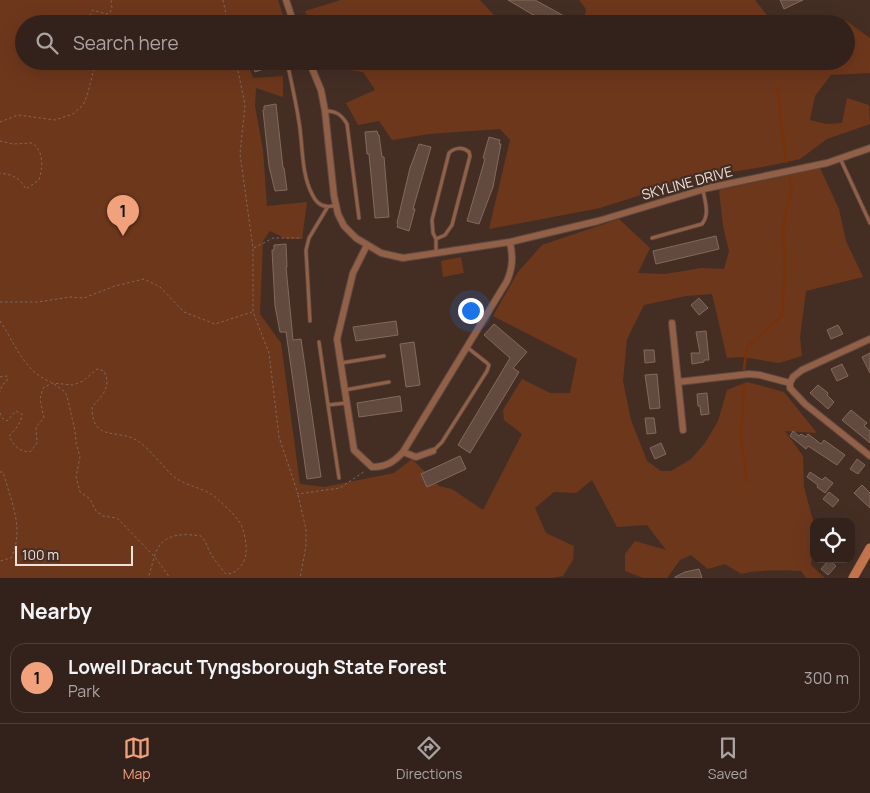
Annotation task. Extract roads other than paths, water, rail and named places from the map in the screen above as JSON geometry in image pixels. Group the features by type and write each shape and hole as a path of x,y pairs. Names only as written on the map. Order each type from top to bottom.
{"street":[{"path":"286,0 291,15"},
{"name":"SKYLINE DRIVE","path":"313,70 321,90 325,110 336,205 344,226 367,246 381,253 403,258 510,242 598,221 702,190 827,163 870,148"},
{"path":"367,246 354,273 337,339 354,450 372,467 382,467 395,461 403,452 492,309 512,268 513,254 510,242"},
{"path":"672,323 683,430"},
{"path":"870,339 802,370 793,377 790,383 790,388 804,404 870,456"},
{"path":"678,382 750,374 790,383"},
{"path":"403,452 416,457 433,451"},
{"path":"853,578 870,548"}],"lane":[{"path":"289,70 299,120 308,184 312,195 327,208"},
{"path":"325,110 338,113 347,124 359,218"},
{"path":"436,240 445,235 452,224 470,156 466,150 456,148 449,152 432,220 436,252"},
{"path":"840,158 870,224"},
{"path":"652,238 702,224 707,215 702,190"},
{"path":"310,321 306,250 309,238 327,208 336,205"},
{"path":"319,342 339,478"},
{"path":"433,451 442,442 487,371 489,365 487,362 468,348"},
{"path":"340,363 384,356"},
{"path":"344,390 390,382"},
{"path":"328,406 346,403"}],"waterway":[{"path":"777,87 786,162"},
{"path":"744,369 747,347 782,316 785,267 783,226 792,189 789,177"},
{"path":"744,385 741,436 747,482"}],"place":[{"name":"Lowell Dracut Tyngsborough State Forest","path":"123,236"}]}
